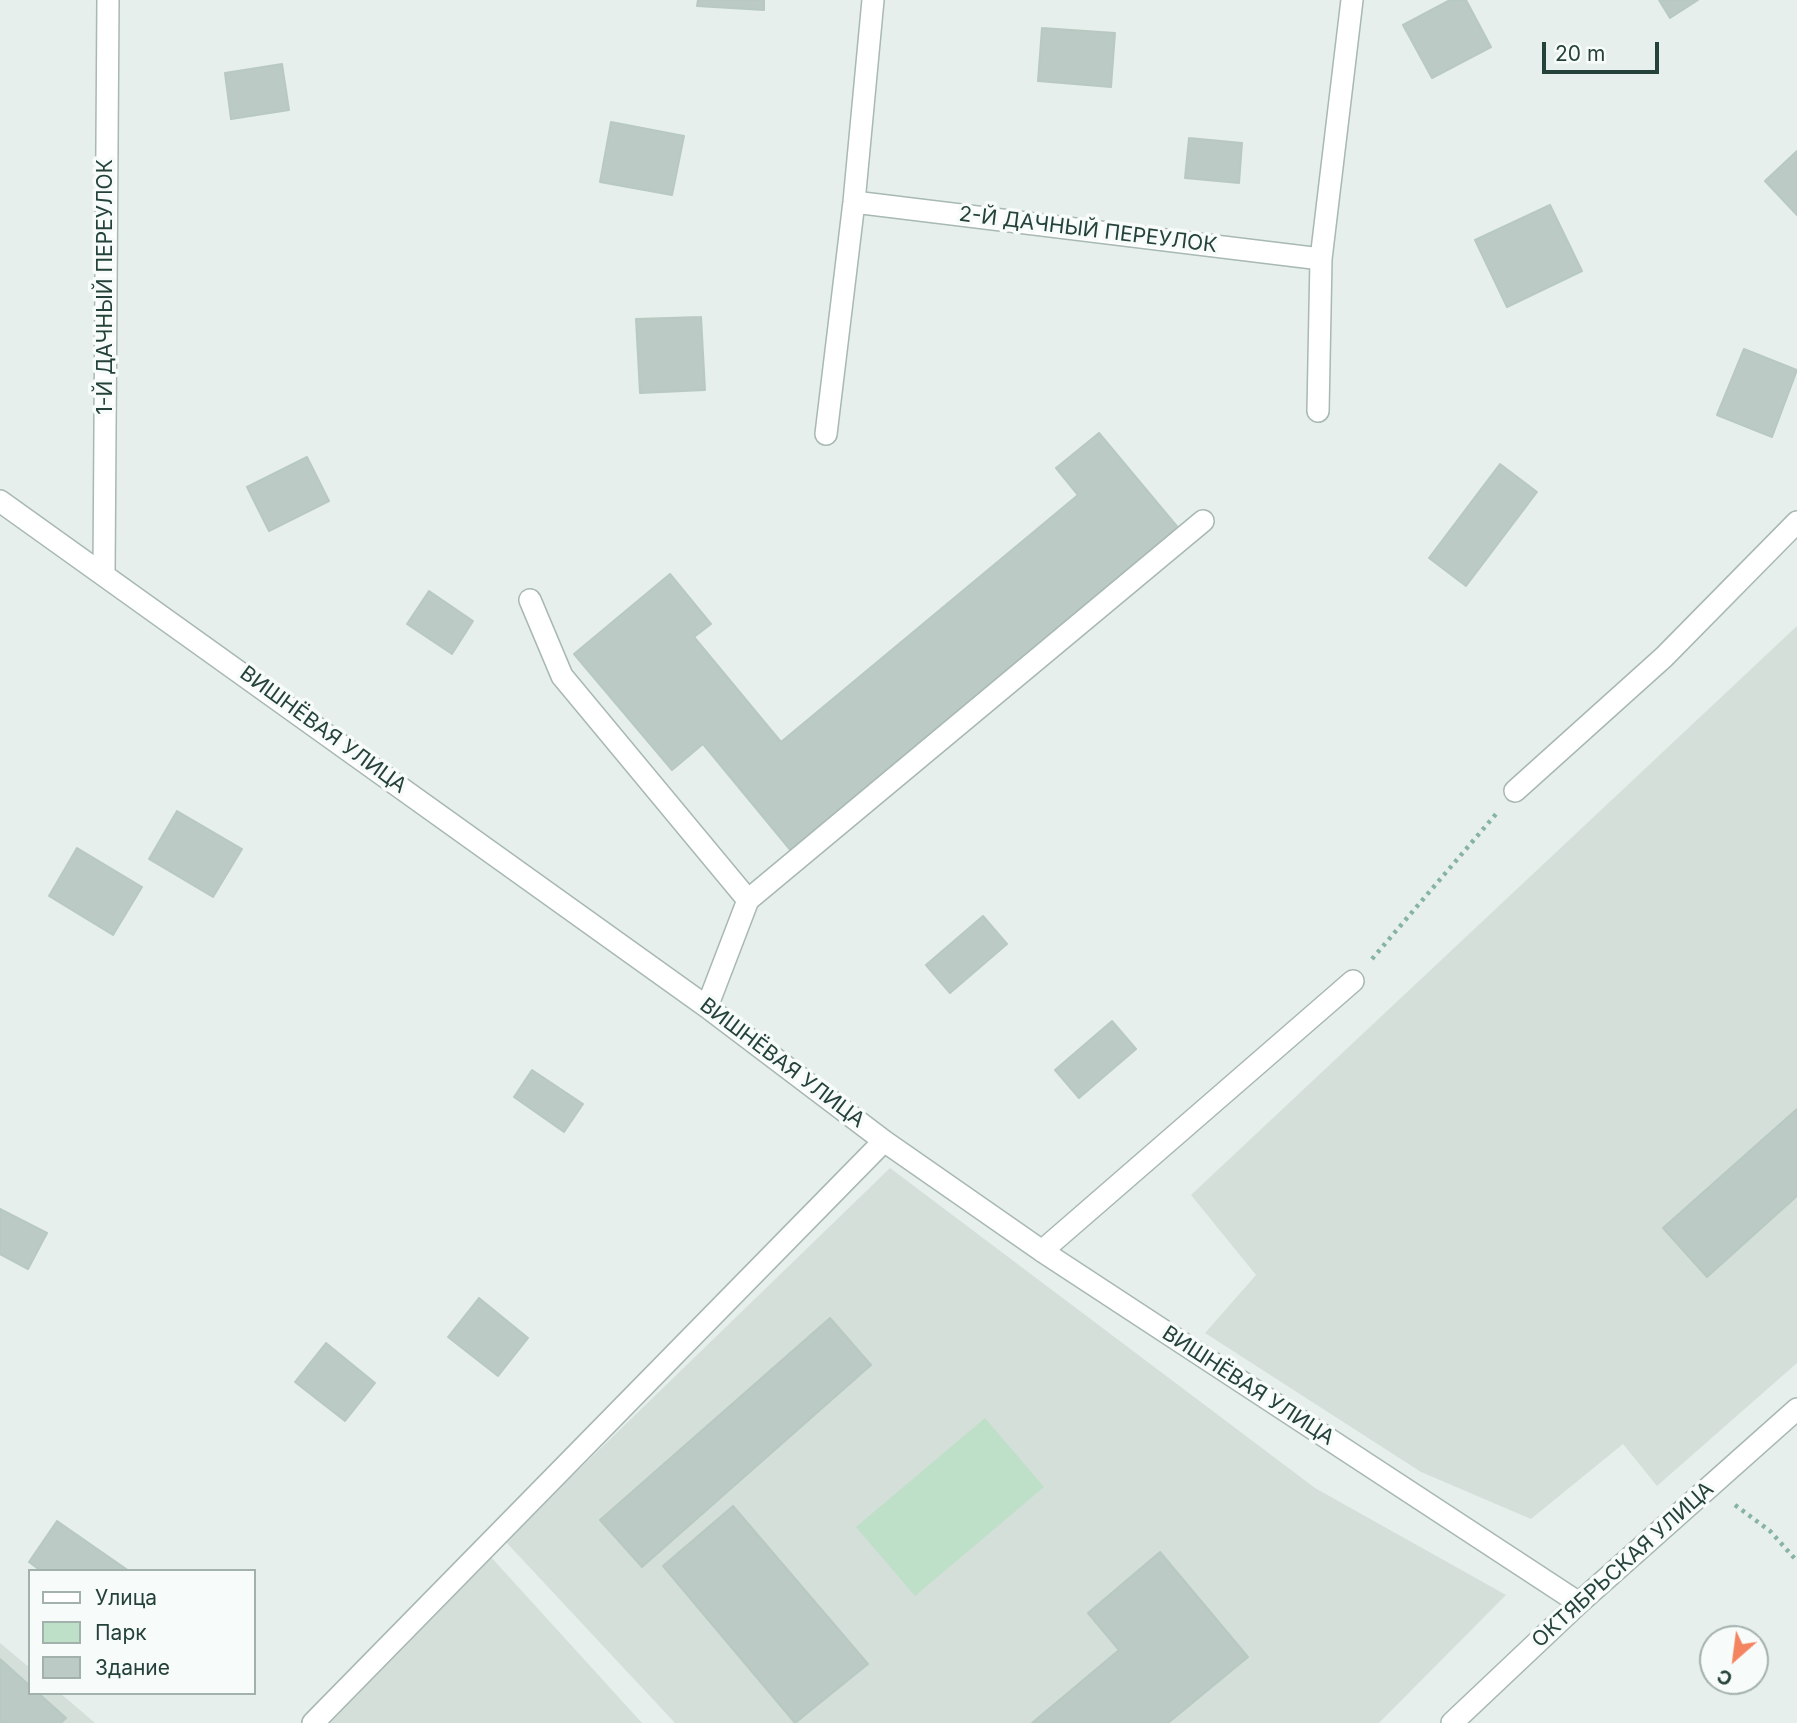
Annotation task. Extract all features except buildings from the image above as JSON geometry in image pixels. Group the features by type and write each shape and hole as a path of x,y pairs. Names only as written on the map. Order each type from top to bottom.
{"street":[{"name":"1-Й ДАЧНЫЙ ПЕРЕУЛОК","path":"104,573 108,0"},
{"path":"826,434 854,202 873,0"},
{"path":"1318,411 1321,259 1352,0"},
{"name":"2-Й ДАЧНЫЙ ПЕРЕУЛОК","path":"854,202 1321,259"},
{"name":"ВИШНЁВАЯ УЛИЦА","path":"0,501 707,1007 884,1141 1042,1251 1579,1603"},
{"path":"707,1007 748,900 1203,521"},
{"path":"1515,792 1664,657 1797,522"},
{"path":"530,600 562,676 748,900"},
{"path":"1042,1251 1353,981"},
{"path":"313,1723 884,1141"},
{"name":"ОКТЯБРЬСКАЯ УЛИЦА","path":"1452,1723 1579,1603 1797,1409"}],"path":[{"path":"1353,981 1515,792"},
{"path":"1709,1486 1770,1531 1797,1561"}],"shaded area":[{"path":"1797,626 1797,1363 1657,1486 1623,1444 1531,1519 1421,1472 1205,1333 1256,1275 1191,1195"},
{"path":"890,1168 1315,1488 1506,1595 1379,1723 675,1723 505,1541"},
{"path":"490,1556 642,1723 326,1723"},
{"path":"0,1643 28,1666 28,1695 62,1695 95,1723 0,1723"}],"green space":[{"path":"985,1418 1044,1487 915,1596 856,1527"}]}
